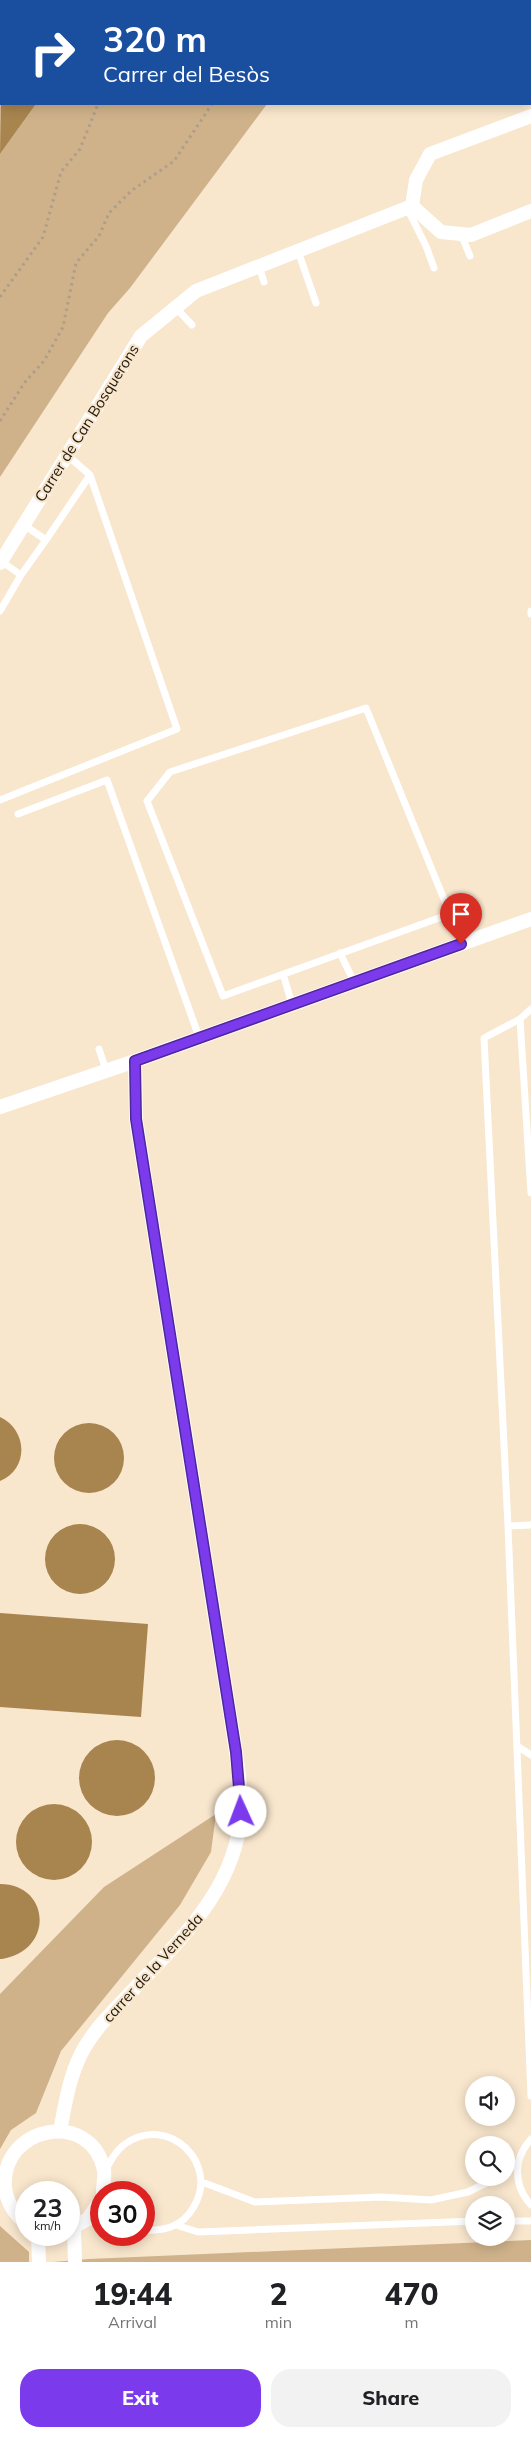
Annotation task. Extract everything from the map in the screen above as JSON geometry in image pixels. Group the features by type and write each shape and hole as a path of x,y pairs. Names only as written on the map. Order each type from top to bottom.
{"street":[{"path":"531,116 430,154 416,180 410,207 441,232 471,235 531,211"},
{"name":"Carrer de Can Bosquerons","path":"1,562 141,336 196,291 410,207"},
{"path":"0,1107 135,1061 531,919"},
{"name":"carrer de la Verneda","path":"60,2131 72,2076 82,2053 122,2002 189,1931 207,1907 233,1852 241,1812 236,1752 136,1119 135,1061"},
{"path":"15,2213 6,2194 4,2184 7,2165 11,2156 23,2141 40,2132 69,2132 86,2141 98,2155 104,2172 104,2181"},
{"path":"80,2223 90,2216"},
{"path":"73,2246 75,2259"}],"lane":[{"path":"410,207 434,268"},
{"path":"461,234 470,256"},
{"path":"298,251 316,303"},
{"path":"259,266 264,282"},
{"path":"176,308 192,325"},
{"path":"0,800 177,729 90,475 67,455"},
{"path":"0,611 21,575 90,475"},
{"path":"24,525 46,540"},
{"path":"1,562 21,575"},
{"path":"450,914 223,996 147,801 170,772 366,708 450,914 461,944"},
{"path":"18,814 107,780 199,1037"},
{"path":"340,954 354,982"},
{"path":"283,974 292,1004"},
{"path":"531,1010 520,1020 484,1038 508,1526 531,2096"},
{"path":"520,1020 531,1193"},
{"path":"100,1050 106,1070"},
{"path":"508,1526 531,1525"},
{"path":"517,1746 531,1755"},
{"path":"104,2172 113,2156 124,2144 138,2137 153,2134 168,2137 186,2147 198,2163 202,2182 199,2200 190,2214 176,2226 155,2230"},
{"path":"531,2139 521,2153 516,2172 521,2190 531,2205"},
{"path":"202,2182 255,2202 381,2197 431,2200 468,2192 480,2186"},
{"path":"176,2226 198,2232 465,2221"},
{"path":"515,2221 531,2221"}],"path":[{"path":"0,297 43,238 52,197 61,172 80,148 98,105"},
{"path":"0,421 25,382 44,361 63,327 76,262 98,236 109,213 131,191 174,161 211,105"}],"shaded area":[{"path":"1,105 35,105 0,154"},
{"path":"35,105 266,105 130,288 108,313 0,477 0,154"},
{"path":"0,1417 16,1431 21,1449 20,1459 16,1468 0,1481"},
{"path":"89,1423 108,1429 118,1439 124,1458 118,1477 108,1487 89,1493 70,1487 60,1477 54,1458 60,1439 70,1429"},
{"path":"87,1524 100,1530 109,1539 113,1545 115,1559 113,1573 105,1584 94,1592 73,1594 66,1592 55,1584 47,1573 45,1552 47,1545 55,1534 66,1526"},
{"path":"0,1613 148,1624 141,1717 0,1707"},
{"path":"117,1740 132,1743 144,1751 152,1763 155,1778 152,1793 144,1805 132,1813 117,1816 102,1813 90,1805 82,1793 79,1778 82,1763 90,1751 102,1743"},
{"path":"54,1804 69,1807 81,1815 89,1827 92,1842 89,1857 81,1869 69,1877 54,1880 39,1877 27,1869 19,1857 16,1842 19,1827 27,1815 39,1807"},
{"path":"216,1814 211,1852 180,1905 61,2051 36,2113 11,2130 0,2149 0,1994 104,1887"},
{"path":"0,1884 17,1887 29,1894 37,1905 40,1918 38,1931 31,1943 19,1953 2,1959 0,1959"},
{"path":"0,2226 15,2239 15,2246 22,2246 29,2252 29,2262 0,2262"},
{"path":"531,2240 531,2262 53,2262 465,2243 465,2246 515,2246 515,2241"}],"route":[{"path":"241,1812 236,1752 136,1119 135,1061 461,944"}]}
